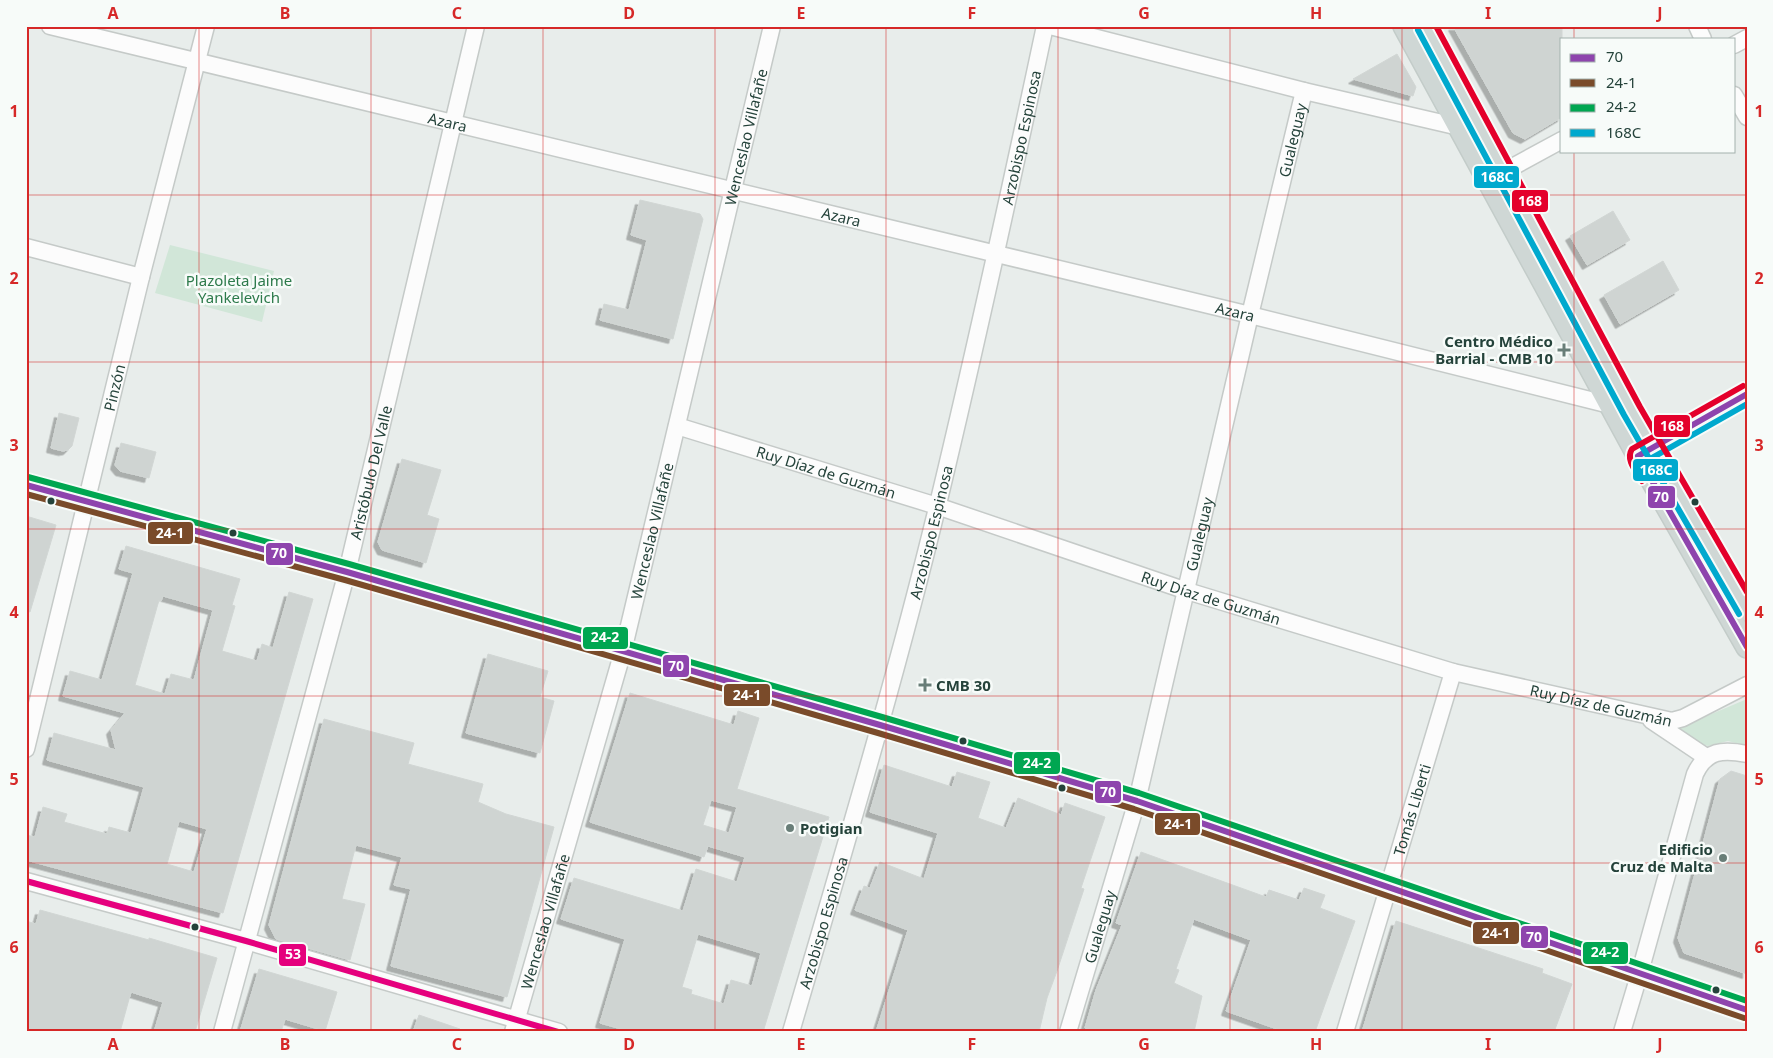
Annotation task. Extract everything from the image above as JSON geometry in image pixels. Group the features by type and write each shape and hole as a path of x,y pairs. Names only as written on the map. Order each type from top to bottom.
{"main road":[{"path":"1404,26 1459,128 1496,176 1632,411 1646,451 1747,647"},
{"path":"1426,26 1481,130 1496,176 1610,405 1646,451 1747,610"},
{"path":"26,485 347,572 1137,801 1747,1010"}],"street":[{"name":"Azara","path":"50,26 1250,315 1632,411"},
{"name":"Pinzón","path":"26,749 141,277 206,26"},
{"name":"Aristóbulo Del Valle","path":"222,1032 347,572 476,26"},
{"name":"Wenceslao Villafañe","path":"515,1026 623,651 772,26"},
{"name":"Arzobispo Espinosa","path":"791,1032 880,725 937,506 996,254 1044,26"},
{"path":"1050,26 1304,91 1459,128 1481,130"},
{"path":"1697,26 1703,38"},
{"name":"Gualeguay","path":"1068,1032 1137,801 1304,91"},
{"path":"1736,98 1747,117"},
{"path":"1496,176 1560,141"},
{"path":"26,247 141,277"},
{"path":"1646,451 1747,394"},
{"name":"Ruy Díaz de Guzmán","path":"677,426 937,506 1187,591 1453,672 1672,721 1683,718 1747,685"},
{"name":"Tomás Liberti","path":"1345,1032 1453,672"},
{"path":"1643,715 1706,757"},
{"path":"1622,1032 1691,783 1706,757 1722,752 1747,754"},
{"path":"26,881 246,942 515,1026 559,1032"}],"green space":[{"name":"Plazoleta Jaime Yankelevich","path":"170,245 274,271 262,322 155,293"},
{"path":"1747,699 1747,746 1728,741 1708,746 1680,736 1676,729"}],"building":[{"path":"1453,26 1562,26 1562,38 1560,38 1560,118 1525,139 1513,133"},
{"path":"1397,54 1416,87 1413,96 1353,79"},
{"path":"640,200 700,214 703,219 673,339 600,320 604,304 629,310 647,240 631,235"},
{"path":"1613,211 1630,240 1587,265 1570,236"},
{"path":"1663,261 1679,290 1620,324 1604,295"},
{"path":"59,413 79,418 72,446 68,450 63,451 51,448"},
{"path":"121,443 156,452 149,478 120,471 115,465"},
{"path":"402,459 441,470 427,515 439,519 426,563 382,550 378,542"},
{"path":"26,516 56,525 30,612 26,611"},
{"path":"126,546 240,579 232,605 235,606 222,651 257,661 262,644 273,648 289,592 313,599 223,913 26,860 26,835 35,837 43,807 67,814 64,822 107,834 109,827 131,833 144,787 47,760 54,733 116,750 111,730 125,713 63,696 70,671 102,680 133,573 119,569","holes":["163,596 213,610 194,680 171,674 165,694 135,685 159,600 161,601","179,821 207,829 194,872 167,864"]},
{"path":"488,654 548,671 540,697 554,701 540,753 466,733"},
{"path":"630,693 734,725 738,711 759,718 737,789 829,817 763,1032 632,1032 600,1023 625,939 561,919 574,878 683,911 696,869 737,882 745,857 708,846 704,857 590,822","holes":["711,800 737,807 729,833 703,825","698,934 761,953 752,986 731,980 724,1004 691,994 692,990 682,987"]},
{"path":"324,719 414,743 408,764 483,784 478,802 506,814 554,827 507,997 391,966 411,889 394,885 402,857 356,845 342,899 365,904 350,960 276,939 269,925"},
{"path":"884,765 952,787 957,772 990,782 978,818 1006,828 1018,798 1061,815 1065,803 1105,817 1081,888 1084,889 1047,998 1039,1032 876,1032 908,930 855,910 864,886 870,888 880,862 924,879 938,833 870,812"},
{"name":"Edificio Cruz de Malta","path":"1731,771 1747,776 1747,974 1684,953 1678,938 1720,779"},
{"path":"1141,852 1266,897 1269,890 1299,900 1304,888 1325,895 1320,908 1355,921 1315,1032 1276,1032 1277,1029 1226,1011 1251,940 1194,919 1176,969 1179,970 1174,983 1202,996 1194,1032 1099,1032 1085,1028 1096,990 1122,925 1116,923"},
{"path":"40,910 149,940 149,938 217,958 195,1032 154,1032 163,1002 131,992 120,1032 26,1032 26,921 36,924"},
{"path":"1396,921 1543,969 1542,973 1572,984 1554,1032 1362,1032"},
{"path":"259,969 337,992 325,1031 285,1019 281,1032 240,1032"},
{"path":"419,1015 460,1029 460,1032 413,1032"}],"transit line":[{"name":"168","path":"1436,26 1640,407 1747,592"},
{"name":"168C","path":"1418,30 1624,415 1739,614"},
{"name":"168","path":"1642,481 1631,462 1630,453 1632,449 1743,386"},
{"name":"70","path":"1747,394 1638,456 1747,647"},
{"name":"168C","path":"1658,473 1650,459 1747,404"},
{"name":"24-2","path":"28,477 349,564 1139,793 1747,1001"},
{"name":"70","path":"26,485 347,572 1137,801 1747,1010"},
{"name":"24-1","path":"26,494 345,580 878,733 1134,809 1744,1018"},
{"name":"53","path":"26,881 246,941 558,1032"}],"place":[{"name":"Centro Médico Barrial - CMB 10","path":"1564,350"},
{"name":"CMB 30","path":"925,685"},
{"name":"Potigian","path":"790,828"},
{"name":"Edificio Cruz de Malta","path":"1723,858"}]}
